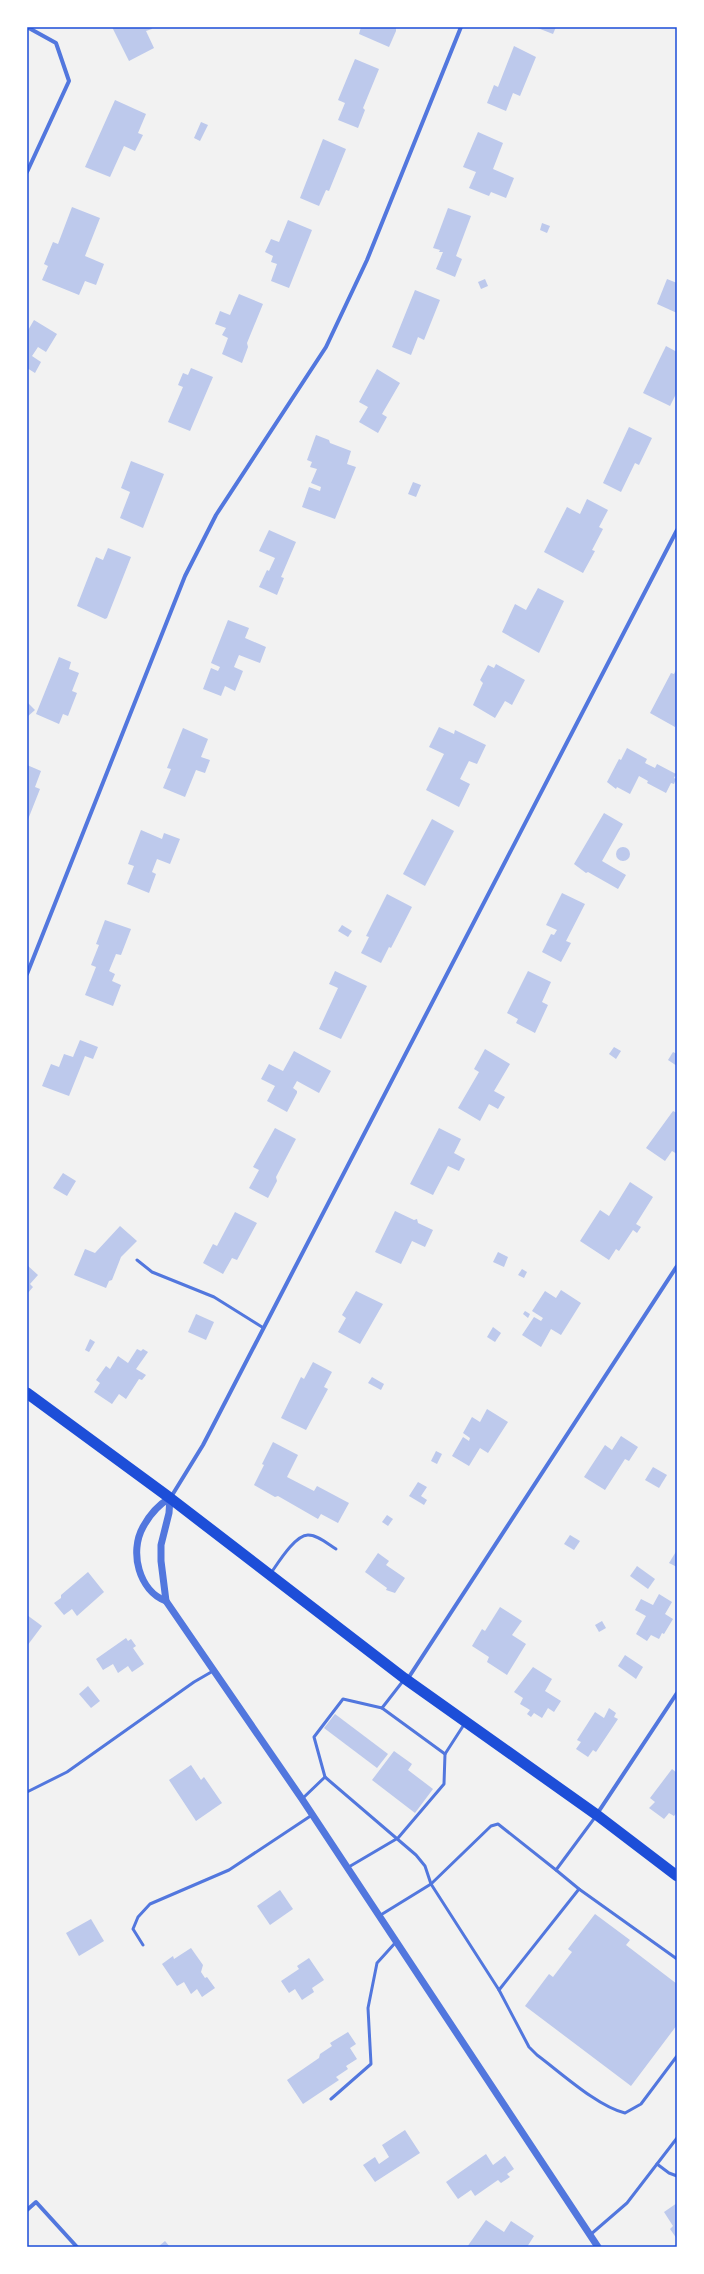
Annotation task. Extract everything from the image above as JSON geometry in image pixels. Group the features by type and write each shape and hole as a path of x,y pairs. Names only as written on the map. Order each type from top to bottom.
{"highway":[{"path":"27,1393 170,1498 406,1679 597,1815 677,1876"}],"street":[{"path":"27,27 56,43 69,81 27,172"},
{"path":"27,974 185,576 216,515 326,347 367,260 461,27"},
{"path":"166,1601 151,1594 140,1575 138,1543 142,1528 149,1516 159,1505 170,1498 203,1446 262,1327 677,530"},
{"path":"406,1679 677,1266"},
{"path":"170,1498 169,1513 161,1545 161,1560 166,1601 302,1799 598,2247"},
{"path":"597,1815 677,1693"},
{"path":"27,2210 36,2202 77,2247"}],"lane":[{"path":"137,1260 152,1272 214,1297 262,1327"},
{"path":"270,1574 297,1538 307,1535 320,1539 336,1549"},
{"path":"27,1792 67,1772 194,1682 213,1671"},
{"path":"382,1708 406,1679"},
{"path":"445,1754 382,1708 343,1699 314,1737 325,1777 398,1838 425,1866 431,1884 499,1990 529,2047 597,2100 615,2111 625,2113 641,2104 677,2056"},
{"path":"347,1868 398,1838 444,1784 445,1754 466,1722"},
{"path":"302,1799 325,1777"},
{"path":"143,1945 133,1929 138,1917 150,1904 229,1870 312,1815"},
{"path":"556,1870 597,1815"},
{"path":"379,1916 431,1884 482,1833 491,1826 498,1824 579,1890 677,1959"},
{"path":"499,1990 579,1890"},
{"path":"331,2099 371,2064 368,2008 377,1963 396,1942"},
{"path":"590,2235 627,2203 677,2138"},
{"path":"657,2164 669,2173 677,2176"}],"building":[{"path":"112,27 151,27 152,29 146,31 154,48 129,61"},
{"path":"361,27 396,27 396,31 389,47 359,34"},
{"path":"535,27 556,27 553,34"},
{"path":"514,46 536,57 520,96 513,93 506,111 487,103 494,85 498,87"},
{"path":"355,59 379,69 363,108 365,110 358,128 338,120 345,103 338,100"},
{"path":"115,100 146,114 138,133 143,135 135,151 124,146 110,177 85,167"},
{"path":"201,122 208,125 200,141 194,138"},
{"path":"478,132 503,143 493,169 514,178 506,198 491,192 489,196 469,188 476,172 463,167"},
{"path":"323,139 346,149 329,191 326,190 319,206 300,198"},
{"path":"72,207 100,218 85,256 104,264 96,285 85,281 79,295 42,280 48,266 44,264 53,242 58,244"},
{"path":"448,208 471,216 456,256 462,259 455,277 436,269 443,252 439,252 440,250 433,248"},
{"path":"288,220 312,230 289,288 271,281 277,264 271,262 273,256 265,252 271,239 279,242"},
{"path":"542,223 550,226 547,233 540,230"},
{"path":"485,279 488,286 481,289 478,282"},
{"path":"667,279 677,283 677,313 657,304"},
{"path":"415,290 440,300 424,340 418,337 411,355 392,347"},
{"path":"239,294 263,304 247,343 248,347 242,363 222,354 228,338 222,335 226,328 215,324 220,311 230,315"},
{"path":"34,320 57,334 46,352 38,347 32,356 41,362 35,373 27,368 27,332"},
{"path":"666,346 677,352 677,392 670,406 643,393"},
{"path":"191,368 213,377 190,431 168,422 183,387 178,385 183,373 188,375"},
{"path":"377,369 400,383 382,414 387,417 378,433 359,422 368,407 359,402"},
{"path":"629,427 652,438 639,465 635,463 621,492 603,483"},
{"path":"316,435 329,440 330,443 351,451 347,464 356,467 335,519 302,507 309,487 320,491 321,487 311,483 317,469 310,467 312,462 307,460"},
{"path":"131,461 164,474 143,528 120,518 130,492 121,488"},
{"path":"413,482 421,485 416,497 408,494"},
{"path":"587,499 608,510 599,527 603,529 592,550 595,551 583,573 544,552 567,507 580,514"},
{"path":"269,530 296,542 281,577 284,578 277,595 259,587 267,570 269,571 275,558 259,551"},
{"path":"108,548 131,557 107,618 105,619 77,606 96,557 103,560"},
{"path":"538,588 564,601 539,653 502,632 515,604 526,610"},
{"path":"228,620 249,628 245,638 266,647 260,663 239,655 234,667 243,671 235,691 225,686 221,696 203,689 211,668 218,671 220,667 211,663"},
{"path":"59,657 71,662 69,669 79,673 72,691 77,693 68,716 63,714 59,724 36,714"},
{"path":"496,664 525,680 512,705 505,701 495,718 473,705 483,683 480,680 488,665 494,668"},
{"path":"677,668 677,722 675,727 650,713 671,673 674,674"},
{"path":"27,702 35,710 27,717"},
{"path":"439,727 454,734 455,730 486,745 477,764 469,761 460,779 470,784 459,807 426,790 444,754 429,747"},
{"path":"183,728 208,739 201,757 210,760 205,773 196,770 185,797 163,788 171,769 167,768"},
{"path":"627,748 647,759 645,763 655,768 657,764 676,774 674,784 671,783 666,793 647,783 648,781 639,776 630,794 617,787 616,789 607,782 619,759 621,760"},
{"path":"27,765 41,771 35,787 40,789 27,822"},
{"path":"604,813 623,824 602,861 626,875 618,889 588,872 586,873 574,864"},
{"path":"432,819 454,831 425,886 403,874"},
{"path":"141,830 162,839 164,833 180,839 170,864 157,859 152,872 156,874 149,893 127,884 134,866 128,864"},
{"path":"623,847 628,849 630,854 628,859 623,861 618,859 616,854 618,849"},
{"path":"562,893 585,904 566,941 571,943 561,962 542,952 551,934 554,935 557,930 546,925"},
{"path":"387,894 412,907 391,948 389,947 381,963 361,953 369,937 366,936"},
{"path":"105,920 131,929 121,955 116,954 109,971 115,974 112,981 121,985 113,1006 85,995 96,967 91,965 99,945 96,944"},
{"path":"342,925 352,931 348,937 338,931"},
{"path":"335,971 367,986 341,1039 319,1029 338,988 329,984"},
{"path":"528,971 551,982 542,1002 548,1005 535,1033 516,1023 518,1019 507,1013"},
{"path":"80,1040 98,1047 93,1059 85,1056 69,1096 42,1086 51,1064 59,1067 64,1054 73,1057"},
{"path":"614,1047 621,1051 616,1059 609,1054"},
{"path":"485,1049 510,1064 494,1091 505,1097 498,1109 489,1104 480,1121 458,1108 479,1072 474,1069"},
{"path":"294,1051 331,1071 319,1093 297,1081 293,1088 297,1091 297,1093 287,1112 267,1101 275,1086 261,1079 269,1064 283,1071"},
{"path":"673,1052 677,1054 677,1066 668,1060"},
{"path":"673,1111 677,1113 677,1154 672,1151 665,1161 646,1148"},
{"path":"275,1128 296,1139 276,1177 277,1181 268,1198 249,1188 259,1170 253,1167"},
{"path":"439,1128 461,1139 454,1153 465,1159 459,1171 448,1166 433,1195 410,1184"},
{"path":"63,1173 76,1181 67,1196 53,1188"},
{"path":"630,1182 653,1197 636,1224 641,1227 637,1233 633,1230 619,1251 616,1249 609,1260 580,1241 600,1210 609,1216"},
{"path":"395,1211 414,1220 417,1219 418,1223 433,1230 425,1247 412,1241 401,1264 375,1252"},
{"path":"235,1212 257,1223 237,1260 232,1258 223,1274 203,1263 213,1244 217,1246"},
{"path":"120,1226 137,1241 121,1257 112,1280 109,1281 106,1288 74,1275 85,1249 95,1253"},
{"path":"498,1252 508,1257 504,1267 493,1262"},
{"path":"27,1265 38,1275 30,1284 33,1287 27,1294"},
{"path":"522,1269 527,1272 524,1278 518,1275"},
{"path":"561,1290 581,1303 561,1335 551,1329 541,1347 522,1335 534,1317 541,1321 543,1318 532,1311 545,1291 556,1298"},
{"path":"356,1291 383,1304 360,1344 338,1332 346,1318 342,1315"},
{"path":"525,1311 530,1314 528,1318 523,1314"},
{"path":"196,1314 214,1322 206,1340 188,1332"},
{"path":"493,1327 501,1333 495,1342 487,1337"},
{"path":"90,1339 95,1342 89,1352 85,1350"},
{"path":"137,1349 141,1351 143,1349 148,1352 136,1369 146,1375 142,1380 139,1379 126,1399 119,1394 112,1404 94,1392 100,1383 96,1380 106,1366 110,1369 118,1356 128,1363"},
{"path":"313,1362 332,1372 324,1387 328,1389 306,1430 281,1418 301,1377 304,1379"},
{"path":"372,1377 384,1384 381,1390 368,1383"},
{"path":"487,1409 508,1422 488,1453 480,1448 469,1466 452,1456 463,1437 469,1441 470,1438 463,1433 472,1417 480,1422"},
{"path":"621,1436 638,1447 629,1461 625,1459 605,1490 584,1477 605,1445 612,1450"},
{"path":"273,1442 298,1455 287,1477 314,1491 317,1486 349,1503 338,1523 321,1514 318,1519 278,1496 275,1497 254,1485"},
{"path":"436,1451 442,1454 437,1464 431,1461"},
{"path":"653,1467 667,1475 659,1488 645,1480"},
{"path":"418,1482 427,1487 421,1496 427,1500 424,1505 409,1496"},
{"path":"387,1515 393,1519 388,1526 382,1522"},
{"path":"570,1535 580,1541 574,1550 564,1544"},
{"path":"677,1550 677,1567 669,1563"},
{"path":"378,1553 389,1561 386,1565 405,1578 395,1593 386,1590 387,1588 365,1572"},
{"path":"637,1566 655,1579 648,1589 630,1576"},
{"path":"88,1572 104,1592 77,1616 72,1609 64,1615 54,1603"},
{"path":"659,1594 672,1602 665,1614 673,1619 664,1634 662,1633 659,1639 651,1635 647,1641 636,1634 646,1616 635,1610 641,1599 653,1605"},
{"path":"500,1607 522,1621 512,1635 526,1644 507,1675 487,1662 489,1657 472,1646 482,1629 485,1631"},
{"path":"27,1615 42,1626 27,1646"},
{"path":"602,1621 606,1628 599,1632 595,1625"},
{"path":"126,1638 128,1641 131,1639 136,1646 133,1648 144,1664 132,1672 128,1666 118,1673 113,1664 103,1670 96,1659"},
{"path":"625,1655 643,1667 636,1679 618,1666"},
{"path":"533,1667 552,1679 545,1691 561,1701 554,1712 548,1708 542,1718 534,1713 531,1717 527,1714 530,1710 520,1704 523,1698 514,1692"},
{"path":"88,1686 100,1701 91,1708 79,1694"},
{"path":"609,1708 616,1713 614,1717 618,1719 596,1752 593,1750 588,1757 576,1749 581,1742 577,1740 595,1712 604,1718"},
{"path":"335,1714 388,1754 377,1768 324,1728"},
{"path":"394,1751 412,1764 408,1770 433,1789 415,1813 372,1780"},
{"path":"191,1765 201,1780 204,1777 222,1803 196,1821 169,1780"},
{"path":"672,1769 677,1773 677,1812 674,1816 669,1813 664,1819 649,1808 655,1802 650,1798"},
{"path":"280,1890 293,1909 270,1925 257,1906"},
{"path":"595,1914 630,1940 626,1945 677,1984 677,2025 631,2086 525,2006 549,1974 553,1977 572,1952 568,1949"},
{"path":"91,1919 104,1941 79,1956 66,1933"},
{"path":"191,1948 203,1965 201,1972 205,1978 207,1977 215,1988 202,1997 197,1989 191,1994 184,1982 177,1986 162,1964 173,1956 174,1959"},
{"path":"309,1958 324,1980 312,1988 314,1992 302,2000 295,1989 289,1993 281,1981 299,1969 297,1966"},
{"path":"348,2032 356,2044 350,2048 357,2059 346,2066 348,2069 336,2077 339,2080 303,2104 287,2080 319,2058 320,2054 332,2046 330,2043"},
{"path":"405,2130 420,2153 375,2182 363,2165 375,2157 379,2164 389,2157 382,2145"},
{"path":"486,2154 493,2165 505,2156 514,2169 507,2174 510,2177 501,2183 498,2180 475,2196 471,2190 458,2199 446,2182"},
{"path":"677,2203 677,2239 670,2229 673,2226 664,2212"},
{"path":"486,2220 504,2232 511,2221 534,2236 527,2247 467,2247"},
{"path":"165,2241 170,2247 158,2247"}]}
